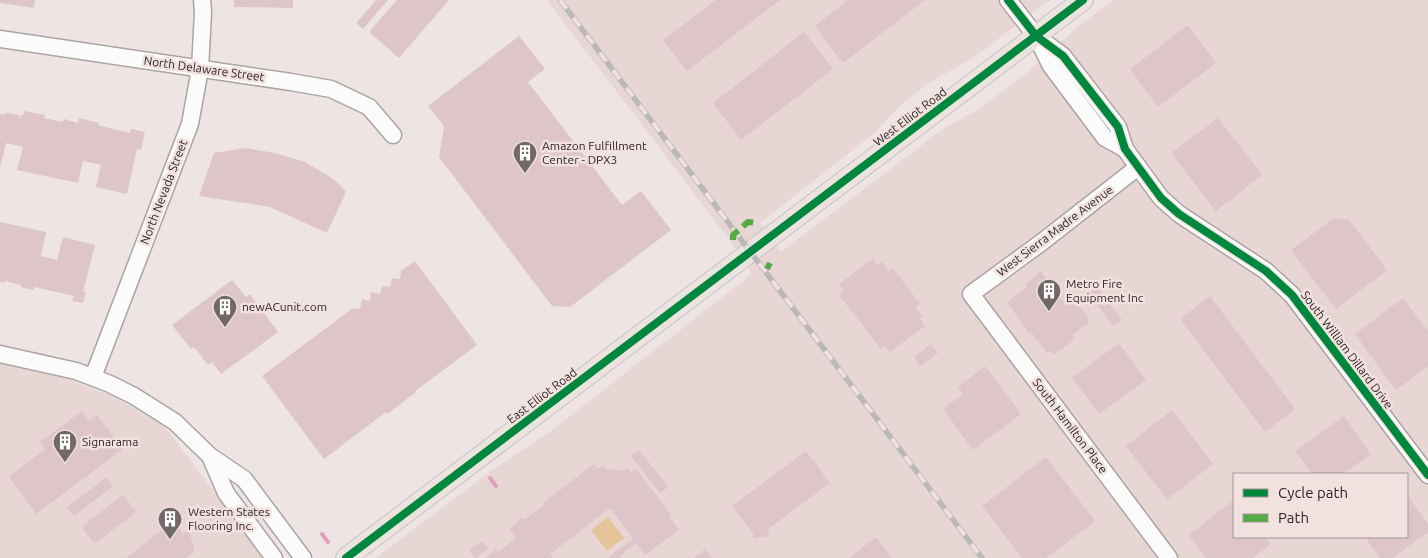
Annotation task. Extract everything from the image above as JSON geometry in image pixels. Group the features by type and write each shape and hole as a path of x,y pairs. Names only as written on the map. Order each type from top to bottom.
{"main road":[{"name":"West Elliot Road","path":"751,252 1083,0"},
{"name":"East Elliot Road","path":"346,558 751,252"}],"street":[{"name":"North Nevada Street","path":"93,377 190,124 200,69 202,0"},
{"name":"South William Dillard Drive","path":"1008,0 1036,36 1062,56 1118,127 1125,149 1161,198 1179,214 1266,271 1292,295 1428,475"},
{"name":"North Delaware Street","path":"0,39 331,89 369,107 393,135"},
{"name":"West Sierra Madre Avenue","path":"971,294 1042,242 1138,167"},
{"name":"South Hamilton Place","path":"971,294 1169,558"},
{"path":"0,354 76,371 93,377 134,396 174,422 210,456 244,479 303,558"},
{"path":"210,456 226,493 274,558"}],"shaded area":[{"path":"547,0 1050,0 973,58 927,84 902,104 873,134 760,223 781,252 943,129 982,107 1027,73 1075,29 1113,0 1428,0 1428,558 376,558 491,471 551,431 752,274 732,243"},
{"path":"0,364 68,379 109,395 155,420 168,431 265,558 0,558"},
{"path":"608,517 624,538 607,551 591,530"}],"building":[{"path":"0,0 35,0 34,8 0,3"},
{"path":"234,0 293,0 293,8 234,7"},
{"path":"376,0 388,0 363,29 356,23"},
{"path":"397,0 449,0 399,58 369,32"},
{"path":"716,0 780,0 687,71 663,40"},
{"path":"848,0 925,0 843,63 815,26"},
{"path":"1188,25 1216,63 1158,107 1130,69"},
{"path":"804,32 833,69 741,140 713,103"},
{"name":"Amazon Fulfillment Center - DPX3","path":"519,36 545,69 528,82 622,205 641,191 671,230 570,307 552,306 439,157 444,126 428,106"},
{"path":"24,111 45,115 44,118 63,122 64,119 78,123 79,118 130,133 131,129 145,132 141,150 137,149 127,194 96,187 101,165 97,164 83,161 78,183 17,170 23,147 6,143 0,167 0,114 19,115 20,118"},
{"path":"1218,118 1262,175 1216,211 1171,153"},
{"path":"246,148 275,153 305,162 340,185 346,192 327,233 270,207 199,196 214,153"},
{"path":"1334,218 1349,220 1387,270 1336,309 1291,250"},
{"path":"0,222 46,232 41,256 57,260 63,237 95,245 83,292 86,292 83,303 72,301 74,296 34,287 33,290 5,281 5,283 0,282"},
{"path":"873,259 877,265 882,262 889,271 893,268 920,304 915,307 923,317 920,319 925,326 890,352 885,346 881,349 839,295 844,291 839,284"},
{"path":"415,261 477,345 387,414 386,412 324,459 262,376 353,308 360,309 362,299 370,301 371,292 380,294 382,286 390,287 392,278 400,279 401,271"},
{"name":"Metro Fire Equipment Inc","path":"1041,271 1066,305 1072,300 1074,303 1076,301 1089,318 1087,320 1089,323 1072,335 1075,339 1054,355 1050,351 1047,353 1031,332 1029,333 1007,302 1027,287 1025,284"},
{"name":"newACunit.com","path":"232,280 246,297 250,294 278,332 221,374 212,362 208,365 194,347 191,349 172,325"},
{"path":"1097,287 1122,320 1113,326 1088,293"},
{"path":"1210,296 1295,409 1265,432 1180,319"},
{"path":"1403,298 1428,331 1428,366 1396,390 1355,334"},
{"path":"1119,343 1146,380 1099,414 1072,378"},
{"path":"931,344 938,353 920,366 914,357"},
{"path":"985,366 1021,414 973,450 943,409 963,394 958,387"},
{"path":"1172,410 1213,464 1167,499 1126,446"},
{"name":"Signarama","path":"82,411 89,421 97,415 123,449 36,514 9,477 45,449 40,442"},
{"path":"1344,416 1371,454 1344,473 1311,473 1295,451"},
{"path":"639,450 668,487 660,493 631,456"},
{"path":"806,451 830,483 768,529 769,536 753,537 753,533 732,506"},
{"path":"1046,457 1095,521 1046,558 1022,558 982,506"},
{"path":"594,464 598,469 603,465 606,469 624,471 627,468 631,473 636,469 671,515 669,516 679,530 645,555 636,543 620,556 622,558 607,558 633,539 610,508 550,554 553,558 485,558 496,549 498,552 516,538 509,529 522,518 524,520 544,505 543,503"},
{"path":"107,477 113,486 74,516 67,507"},
{"path":"123,495 136,512 97,542 93,542 83,529 84,525"},
{"path":"1408,496 1428,524 1428,532 1392,558 1380,558 1366,538 1408,538"},
{"path":"1233,501 1233,538 1266,538 1271,544 1253,558 1206,558 1189,535"},
{"name":"Western States Flooring Inc.","path":"170,524 175,530 179,528 183,534 187,531 192,536 190,538 194,546 193,553 185,558 126,558"},
{"path":"876,537 892,558 849,558"},
{"path":"482,541 488,549 475,558 469,550"},
{"path":"705,549 712,558 694,558"}],"waterway":[{"path":"490,478 496,486"},
{"path":"322,534 328,542"}],"railway":[{"path":"560,0 982,558"}],"marked path":[{"path":"733,240 733,235 748,222 757,223"},
{"path":"767,269 770,263"}],"cycle path":[{"path":"1008,0 1036,36 1063,56 1118,127 1125,149 1161,198 1179,214 1266,271 1292,295 1428,475"},
{"path":"346,558 1083,0"}],"place":[{"name":"Amazon Fulfillment Center - DPX3","path":"525,174"},
{"name":"Metro Fire Equipment Inc","path":"1049,312"},
{"name":"newACunit.com","path":"225,328"},
{"name":"Signarama","path":"65,463"},
{"name":"Western States Flooring Inc.","path":"170,540"}]}
